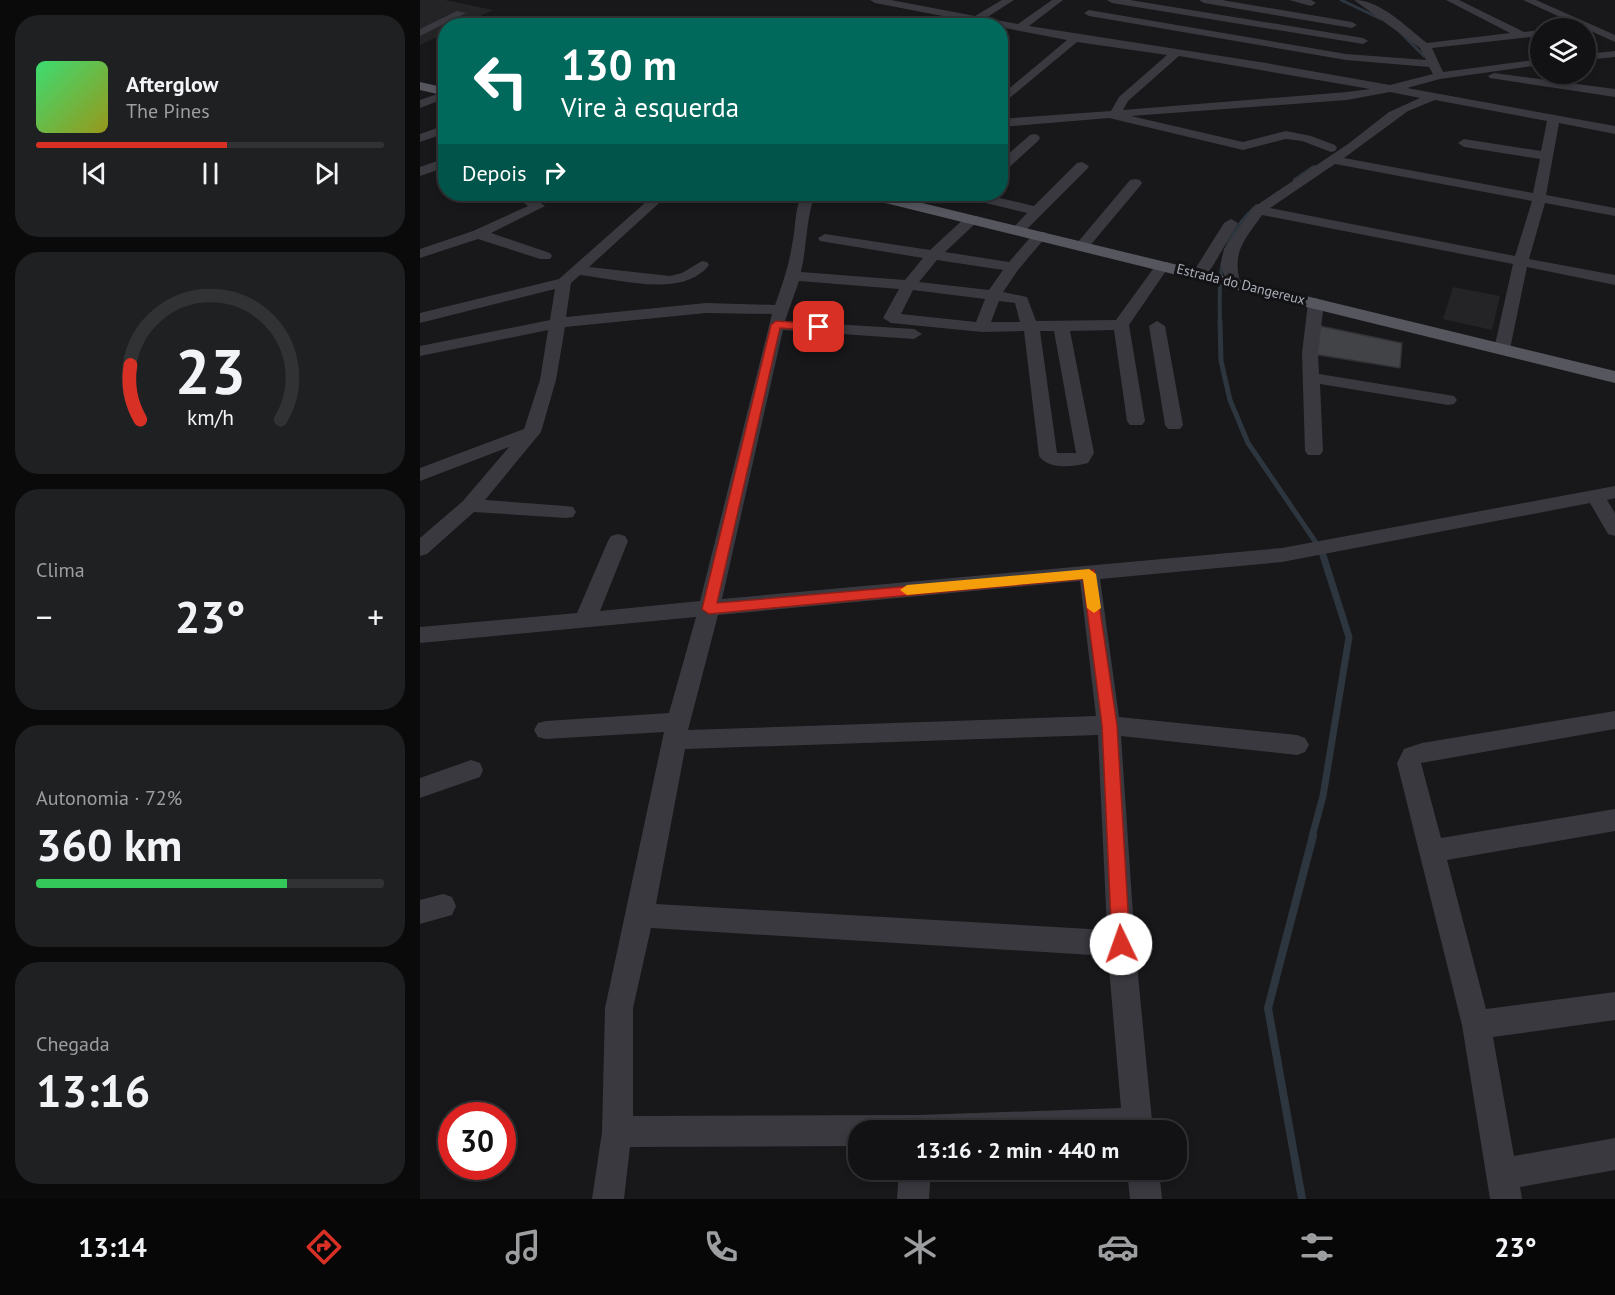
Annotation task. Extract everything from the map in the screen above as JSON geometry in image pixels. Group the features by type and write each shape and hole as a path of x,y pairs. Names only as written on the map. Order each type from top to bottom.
{"main road":[{"path":"420,86 438,91"},
{"name":"Estrada do Dangereux","path":"912,201 972,219 1615,377"}],"street":[{"path":"875,0 949,9 979,18 1009,0"},
{"path":"911,6 922,0"},
{"path":"1021,27 1058,0"},
{"path":"1008,95 1076,27 1107,0"},
{"path":"1112,0 1362,41"},
{"path":"1204,0 1368,28"},
{"path":"1294,0 1311,3"},
{"path":"1359,0 1386,16 1425,46 1438,76"},
{"path":"1451,0 1530,39"},
{"path":"1528,0 1567,18"},
{"path":"452,18 462,13"},
{"path":"1596,24 1605,22"},
{"path":"420,33 438,24"},
{"path":"1008,24 1021,27 1076,27 1346,57 1434,64"},
{"path":"1076,27 1175,54 1266,66 1615,130"},
{"path":"1596,31 1615,39"},
{"path":"1425,46 1530,34"},
{"path":"1114,116 1123,99 1175,54"},
{"path":"1596,56 1615,54"},
{"path":"1008,123 1306,100 1399,89 1438,76 1530,63"},
{"path":"1466,71 1615,93"},
{"path":"1219,278 1228,265 1231,249 1259,210 1331,154 1351,131 1397,98 1399,89"},
{"path":"420,104 438,96"},
{"path":"1219,278 1233,219 1249,203 1276,182 1331,154 1352,147 1404,108 1436,96"},
{"path":"1114,116 1243,146 1259,145 1279,136 1290,135 1331,154 1539,200 1615,213"},
{"path":"1502,349 1521,260 1539,200 1554,118"},
{"path":"420,138 438,132"},
{"path":"1008,161 1034,138"},
{"path":"1464,143 1546,156"},
{"path":"420,172 438,165"},
{"path":"1018,230 1082,166"},
{"path":"1083,246 1135,183"},
{"path":"420,254 478,234 538,206 530,201"},
{"path":"420,549 470,505 532,432 548,380 557,323 570,276 654,201"},
{"path":"608,1199 617,1132 619,1008 677,731 709,609 779,317 793,276 800,243 802,210 805,201"},
{"path":"1000,201 1036,211"},
{"path":"1259,210 1615,280"},
{"path":"972,219 933,255 909,285 891,316 894,320 982,327 1121,325"},
{"path":"478,234 545,256"},
{"path":"982,327 987,305 1012,267 1040,235"},
{"path":"825,238 1012,267"},
{"path":"420,318 570,276 671,281 687,276 702,265"},
{"path":"1136,421 1121,325 1163,265"},
{"path":"793,276 909,285 1022,300 1023,311 1031,327 1048,456 1055,460 1081,459 1085,453 1062,327"},
{"path":"1314,451 1310,353 1316,303"},
{"path":"420,351 557,323 706,308 926,335"},
{"path":"1157,326 1174,425"},
{"path":"1126,355 1163,356"},
{"path":"1312,378 1448,400"},
{"path":"420,475 532,432"},
{"path":"420,635 1282,555 1605,494 1615,529"},
{"path":"470,505 566,512"},
{"path":"585,620 618,541"},
{"path":"1089,574 1109,725 1121,944 1137,1120"},
{"path":"1615,720 1412,756 1409,763 1476,1025 1504,1186 1615,1154"},
{"path":"546,730 677,731 1109,725 1297,745"},
{"path":"420,788 471,770"},
{"path":"1433,851 1615,820"},
{"path":"640,915 1121,944"},
{"path":"1476,1025 1615,1006"},
{"path":"617,1132 848,1131"},
{"path":"913,1199 914,1180"},
{"path":"1144,1180 1146,1199"}],"shaded area":[{"path":"420,0 445,0 493,10 476,18 438,18 438,36 420,45"},
{"path":"1453,287 1500,296 1492,330 1443,319"}],"building":[{"path":"1315,325 1402,343 1400,368 1313,354"}],"waterway":[{"path":"1341,0 1381,19"},
{"path":"1400,32 1424,56"},
{"path":"1295,180 1314,167"},
{"path":"1220,321 1221,274 1228,245 1244,219 1257,206"},
{"path":"1220,321 1221,361 1230,400 1248,443 1321,550"},
{"path":"1312,837 1323,796 1349,637 1321,549"},
{"path":"1302,1199 1268,1008 1313,836"}],"slow traffic":[{"path":"907,590 1089,574 1094,608"}],"route":[{"path":"819,327 776,325 709,609 1089,574 1109,725 1121,944"}]}
